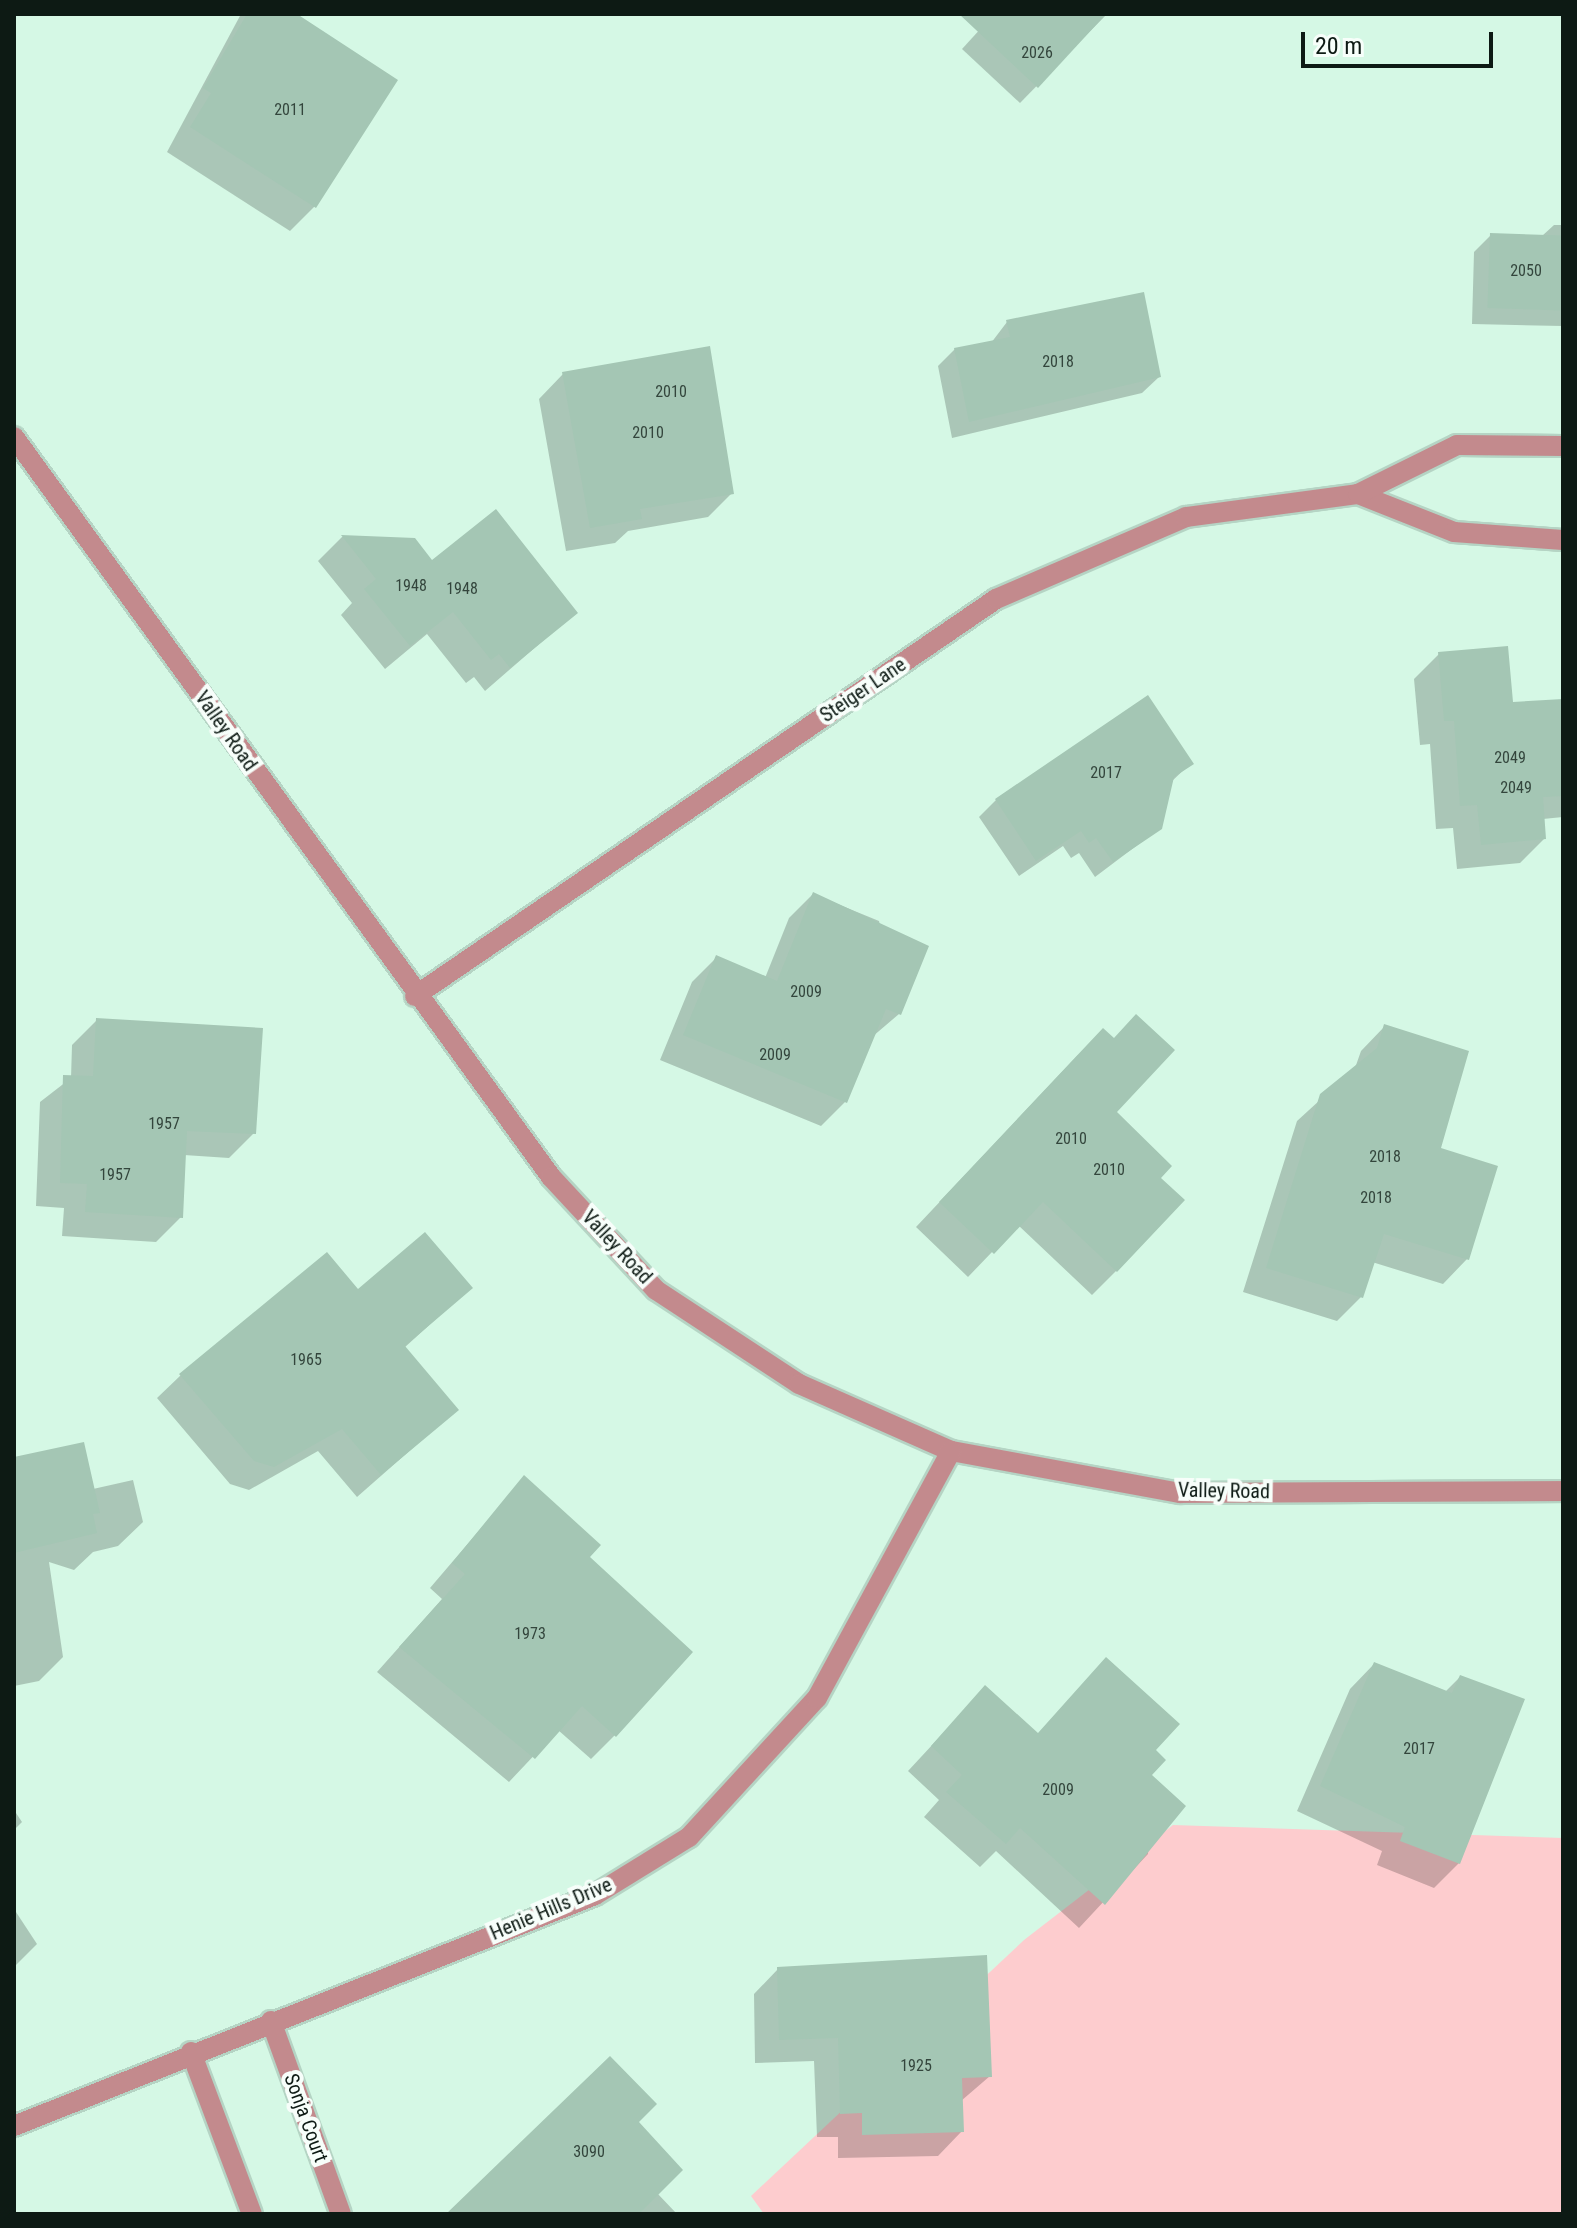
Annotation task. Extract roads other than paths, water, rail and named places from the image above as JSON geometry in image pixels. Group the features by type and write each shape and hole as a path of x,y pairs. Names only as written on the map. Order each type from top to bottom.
{"street":[{"name":"Valley Road","path":"14,437 415,996 551,1177 656,1290 799,1384 951,1451 1180,1493 1563,1491"},
{"name":"Steiger Lane","path":"415,996 996,599 1186,517 1358,494 1457,445 1563,446"},
{"name":"Steiger Lane","path":"1358,494 1454,532 1563,540"},
{"name":"Henie Hills Drive","path":"14,2126 191,2052 595,1895 689,1837 817,1698 951,1451"},
{"name":"Sonja Court","path":"271,2021 341,2214"},
{"path":"191,2052 252,2214"}]}
